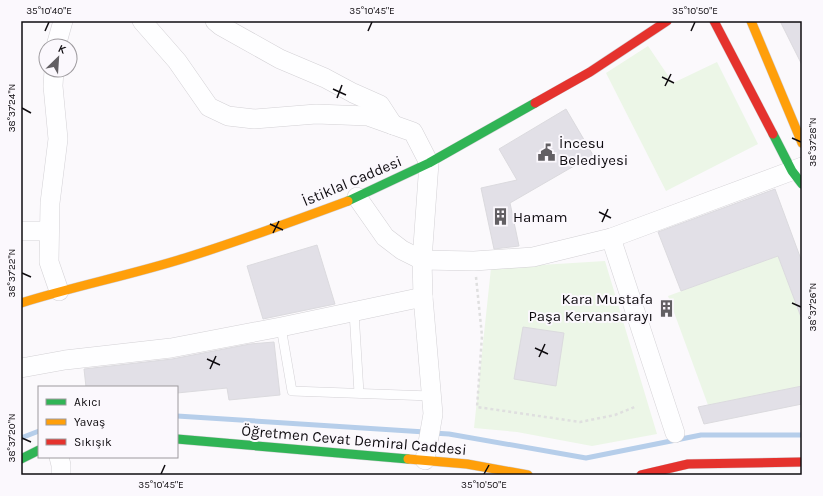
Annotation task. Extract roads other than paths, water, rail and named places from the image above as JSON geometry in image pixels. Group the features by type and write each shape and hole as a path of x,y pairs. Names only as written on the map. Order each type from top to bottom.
{"main road":[{"name":"İstiklal Caddesi","path":"21,303 59,291 184,258 308,216 357,197 429,163 590,72 667,21"},
{"path":"714,21 799,174"},
{"path":"750,21 802,143"},
{"name":"Öğretmen Cevat Demiral Caddesi","path":"178,439 426,452 467,464 528,475"},
{"path":"21,459 38,450"},
{"path":"641,475 688,464 802,462"}],"street":[{"path":"59,38 64,21"},
{"path":"215,21 221,26 280,59 380,104 393,125"},
{"path":"151,24 209,107 228,116 254,119 316,114 368,116 413,132 429,163 422,260 423,297 432,405 426,452"},
{"path":"54,78 58,139 50,203 49,262 59,291"},
{"path":"357,197 385,237 402,250 422,260 474,260 533,257 611,238 799,174"},
{"path":"21,231 49,231"},
{"path":"611,238 675,433"},
{"path":"21,368 65,360 171,348 281,327 423,297"},
{"path":"59,458 61,475"}],"lane":[{"path":"354,312 359,394"},
{"path":"281,327 292,391 359,394 432,405"}],"waterway":[{"path":"178,416 425,432"},
{"path":"21,438 38,431"},
{"path":"433,433 449,434 586,458 701,435 802,435"}],"place":[{"name":"İncesu Belediyesi","path":"546,152"},
{"name":"Hamam","path":"500,217"},
{"name":"Kara Mustafa Paşa Kervansarayı","path":"666,308"}]}
